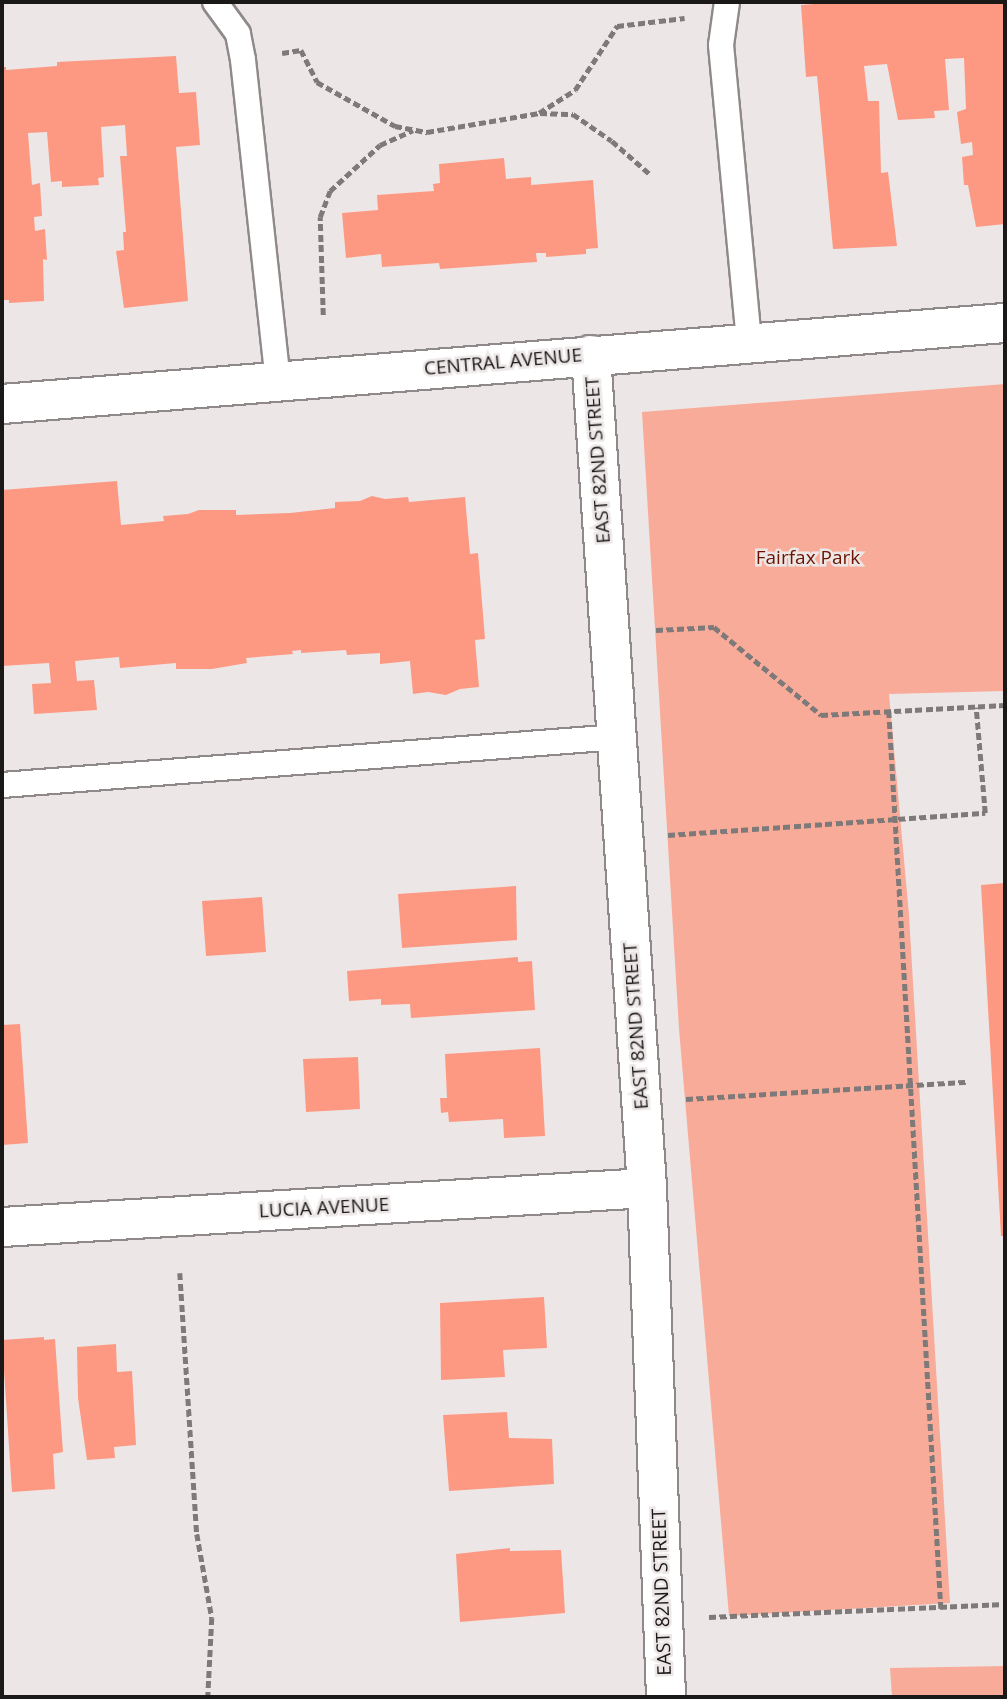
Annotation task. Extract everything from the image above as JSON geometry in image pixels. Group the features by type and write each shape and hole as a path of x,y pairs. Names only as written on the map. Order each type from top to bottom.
{"street":[{"name":"CENTRAL AVENUE","path":"2,404 1005,323"},
{"name":"EAST 82ND STREET","path":"591,355 647,1188 666,1697"},
{"name":"LUCIA AVENUE","path":"2,1227 647,1188"}],"lane":[{"path":"215,2 238,33 243,60 278,381"},
{"path":"727,2 721,45 749,343"},
{"path":"2,785 617,737"}],"path":[{"path":"540,113 575,90 617,26 692,18"},
{"path":"274,54 301,50 317,82 395,126 413,130 427,132 540,113 573,114 612,141 652,175"},
{"path":"323,315 320,217 330,191 380,145 413,130"},
{"path":"650,631 715,627 821,715 1005,705"},
{"path":"661,836 985,813 976,707"},
{"path":"889,711 941,1608"},
{"path":"674,1100 967,1082"},
{"path":"180,1273 197,1534 212,1618 208,1697"},
{"path":"702,1618 1005,1604"}],"green space":[{"name":"Fairfax Park","path":"1005,384 1005,691 889,694 909,915 950,1603 729,1616 679,1029 642,412"},
{"path":"1005,1666 1005,1697 892,1697 890,1668"}],"building":[{"path":"840,2 1005,2 1005,224 976,227 968,185 964,185 962,157 973,155 972,142 961,144 957,112 966,109 964,58 945,59 949,110 934,111 935,118 898,120 887,64 864,66 868,101 879,101 881,173 888,172 897,246 833,249 817,76 806,77 801,5"},
{"path":"176,56 179,93 196,92 200,145 176,147 188,301 124,308 116,251 124,250 123,232 126,232 120,156 127,156 125,125 101,127 104,177 98,178 99,185 62,187 62,181 51,182 47,132 28,133 32,185 40,183 42,216 34,217 35,231 45,229 47,260 43,259 44,301 9,303 9,300 2,300 2,67 6,67 6,70 57,66 57,62"},
{"path":"504,158 506,179 531,177 531,185 593,180 598,248 586,249 586,254 546,257 546,253 536,253 537,262 440,269 439,263 382,267 381,254 346,258 342,213 378,210 377,195 434,191 433,184 440,183 439,164"},
{"path":"117,481 121,525 164,521 163,516 188,514 199,510 236,510 236,515 290,513 335,508 335,502 360,501 372,496 385,499 408,497 409,502 465,497 470,554 478,553 485,639 475,640 479,687 460,689 446,695 428,692 413,694 410,661 380,664 380,653 347,655 346,650 301,653 301,650 292,651 293,654 246,658 247,663 212,669 176,669 176,663 120,668 119,657 75,661 77,681 94,680 97,710 34,714 32,684 51,683 49,663 2,666 2,490"},
{"path":"1005,883 1005,1236 1001,1236 981,885"},
{"path":"516,886 517,940 402,948 398,894"},
{"path":"262,897 266,952 206,956 202,901"},
{"path":"518,957 518,962 532,961 535,1010 411,1018 410,1004 381,1005 381,999 349,1001 347,971"},
{"path":"20,1024 28,1143 2,1145 2,1025"},
{"path":"540,1048 545,1136 504,1138 503,1119 449,1122 448,1112 441,1113 440,1098 447,1098 445,1054"},
{"path":"358,1057 360,1109 306,1112 303,1059"},
{"path":"544,1297 547,1348 503,1350 505,1377 441,1380 440,1303"},
{"path":"44,1337 44,1340 55,1339 63,1452 53,1454 55,1489 12,1492 2,1340"},
{"path":"116,1344 117,1372 132,1371 136,1445 114,1447 115,1458 87,1460 78,1398 77,1347"},
{"path":"507,1412 509,1438 552,1439 554,1484 449,1491 443,1415"},
{"path":"510,1548 510,1551 561,1550 565,1613 460,1622 456,1554"}]}
